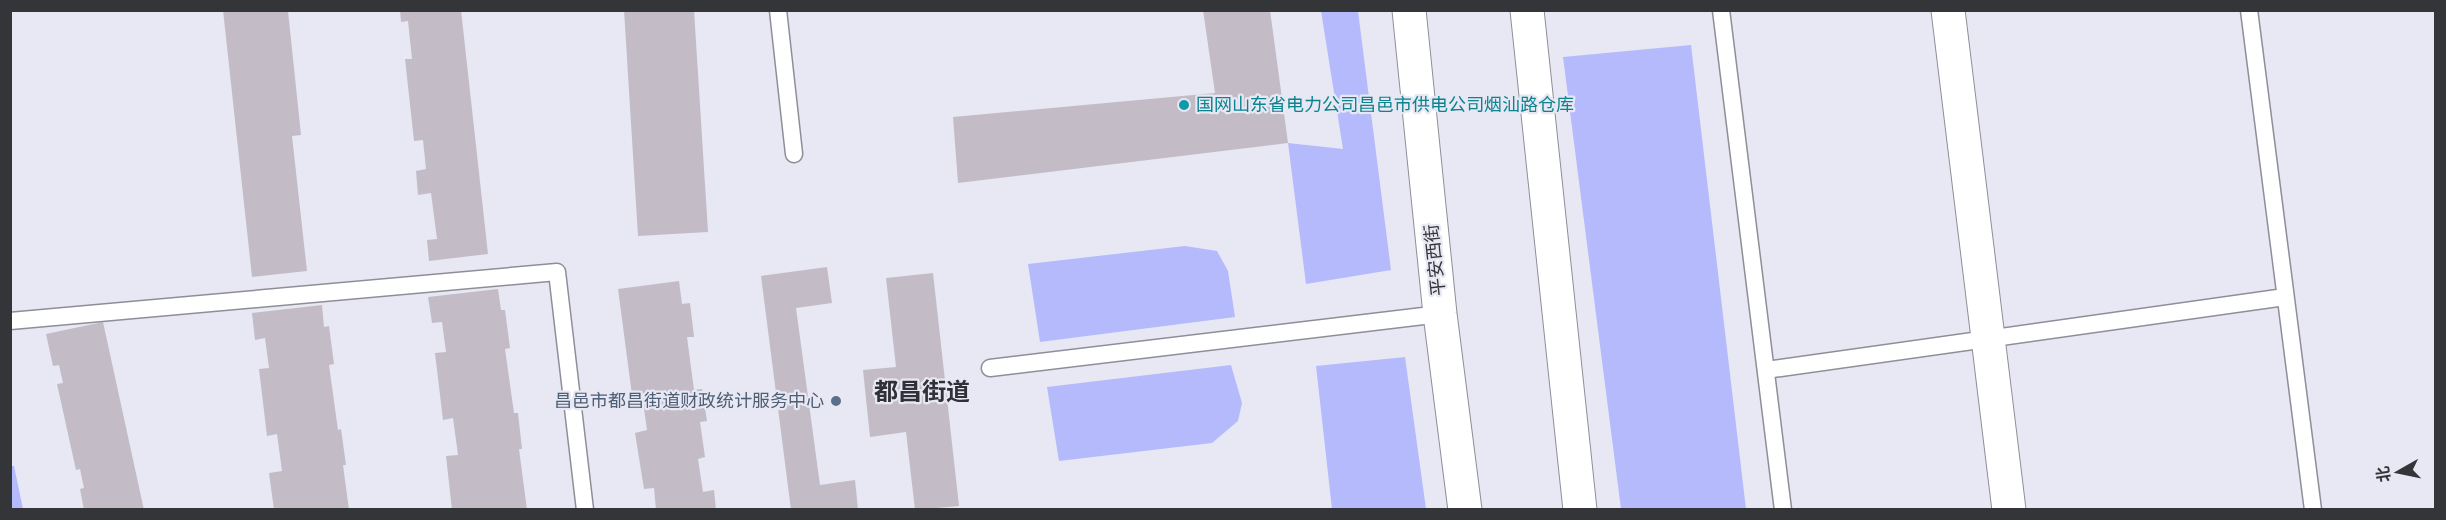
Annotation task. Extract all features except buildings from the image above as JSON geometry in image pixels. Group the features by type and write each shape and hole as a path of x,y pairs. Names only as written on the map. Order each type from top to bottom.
{"main road":[{"name":"平安西街","path":"1409,10 1440,314 1465,510"},
{"path":"1527,10 1580,510"},
{"path":"1948,10 2008,510"}],"lane":[{"path":"778,10 794,154"},
{"path":"1721,10 1783,510"},
{"path":"2249,10 2313,510"},
{"path":"10,321 557,273 585,510"},
{"path":"1766,370 2284,297"},
{"path":"990,368 1440,314"}],"shaded area":[{"path":"1321,11 1358,11 1391,270 1306,284 1288,143 1343,149"},
{"path":"1691,45 1746,509 1621,509 1563,57"},
{"path":"1185,246 1217,251 1228,271 1235,317 1040,342 1028,264"},
{"path":"1405,357 1426,509 1332,509 1316,366"},
{"path":"1231,365 1242,403 1238,421 1212,443 1059,461 1047,387"},
{"path":"11,466 14,466 23,509 11,509"}],"place":[{"name":"国网山东省电力公司昌邑市供电公司烟汕路仓库","path":"1184,105"},
{"name":"昌邑市都昌街道财政统计服务中心","path":"836,401"}],"district":[{"name":"都昌街道","path":"922,392"}]}
